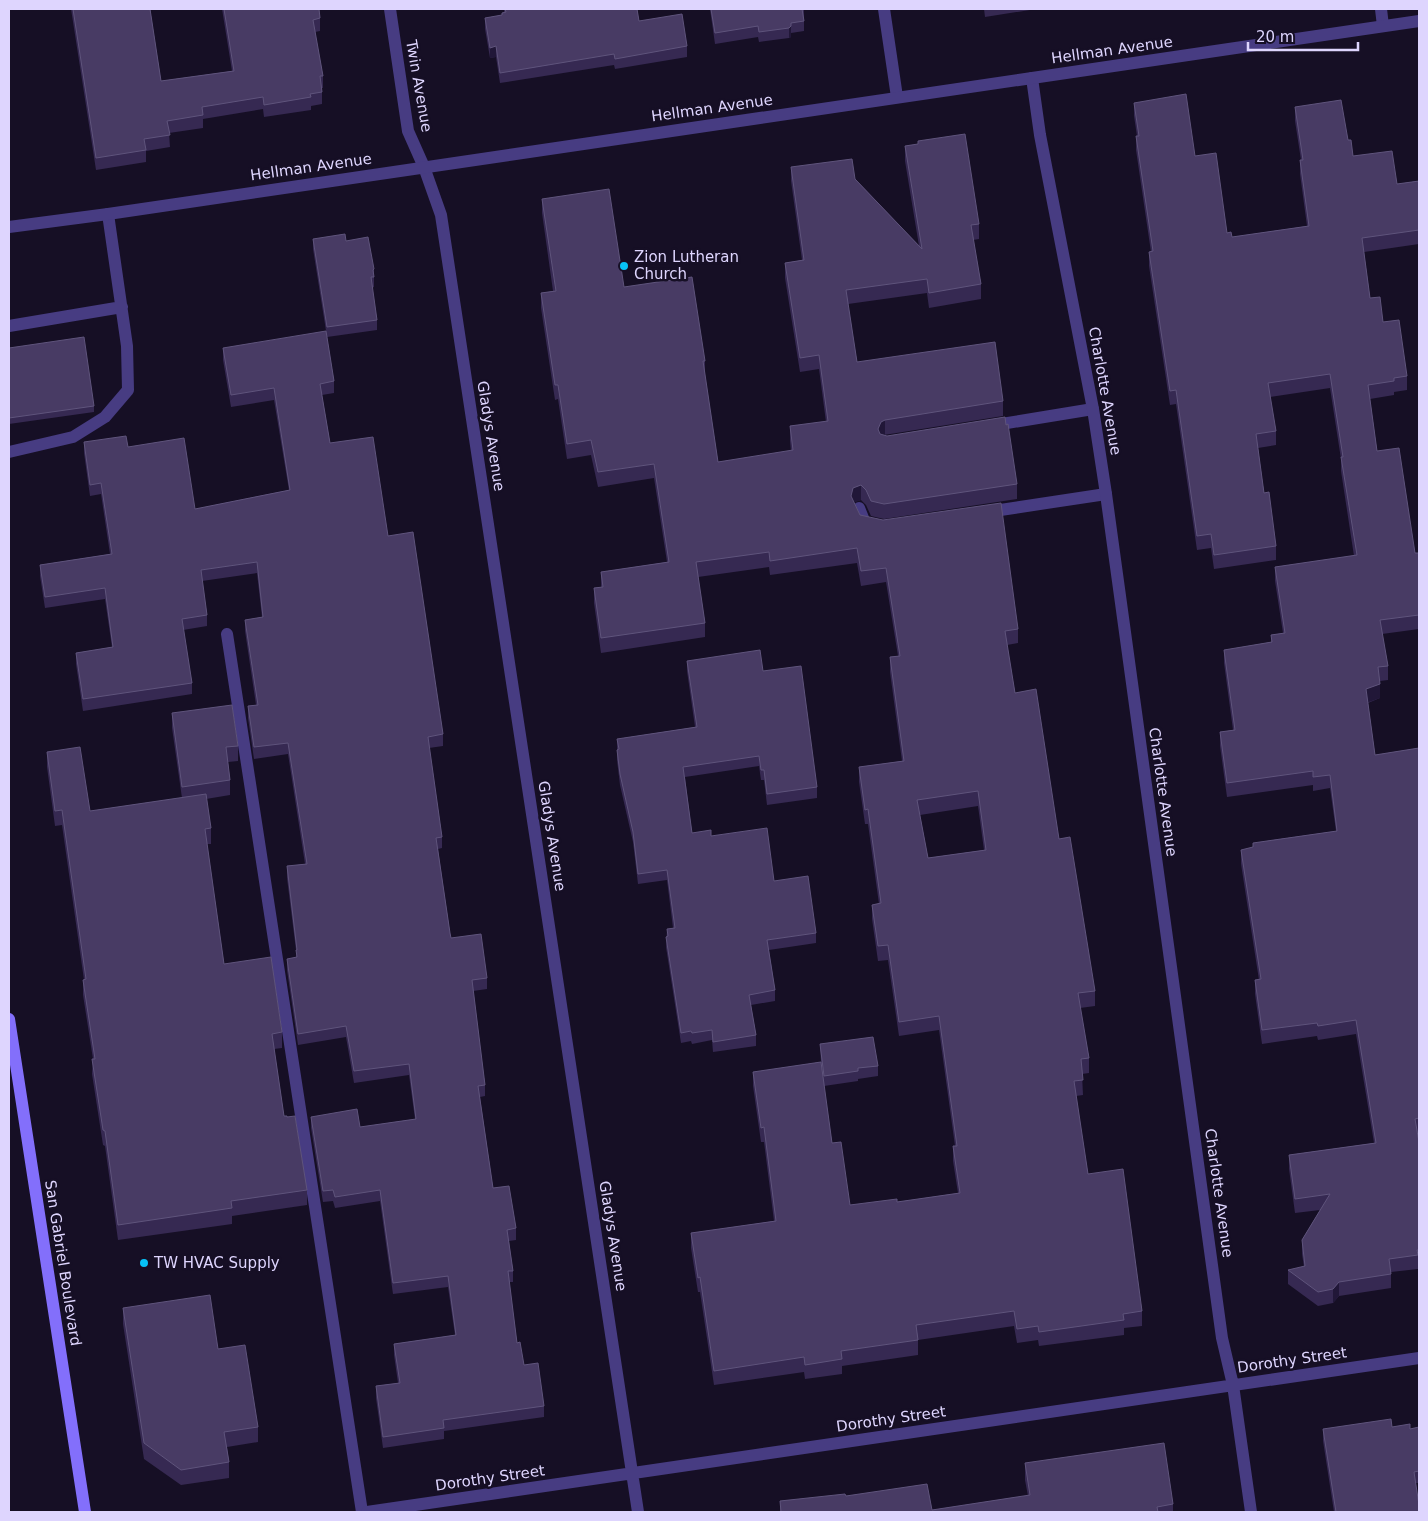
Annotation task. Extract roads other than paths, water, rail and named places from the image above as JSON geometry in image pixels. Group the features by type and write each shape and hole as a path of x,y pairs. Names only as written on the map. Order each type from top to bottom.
{"main road":[{"name":"San Gabriel Boulevard","path":"9,1019 85,1512"}],"street":[{"name":"Twin Avenue","path":"390,9 408,131 424,167"},
{"path":"884,9 897,97"},
{"path":"1381,9 1383,26"},
{"name":"Hellman Avenue","path":"9,227 1419,21"},
{"name":"Charlotte Avenue","path":"1032,78 1040,135 1093,409 1106,494 1222,1338 1232,1385 1251,1512"},
{"name":"Gladys Avenue","path":"424,167 441,215 638,1512"},
{"path":"9,452 73,437 106,417 128,390 127,346 108,214"},
{"path":"9,326 122,307"},
{"path":"979,427 1093,409"},
{"path":"971,514 1106,494"},
{"path":"859,508 865,522 884,527"},
{"path":"227,634 362,1512"},
{"name":"Dorothy Street","path":"368,1512 1419,1358"}],"place":[{"name":"Zion Lutheran Church","path":"624,266"},
{"name":"TW HVAC Supply","path":"144,1263"}]}
